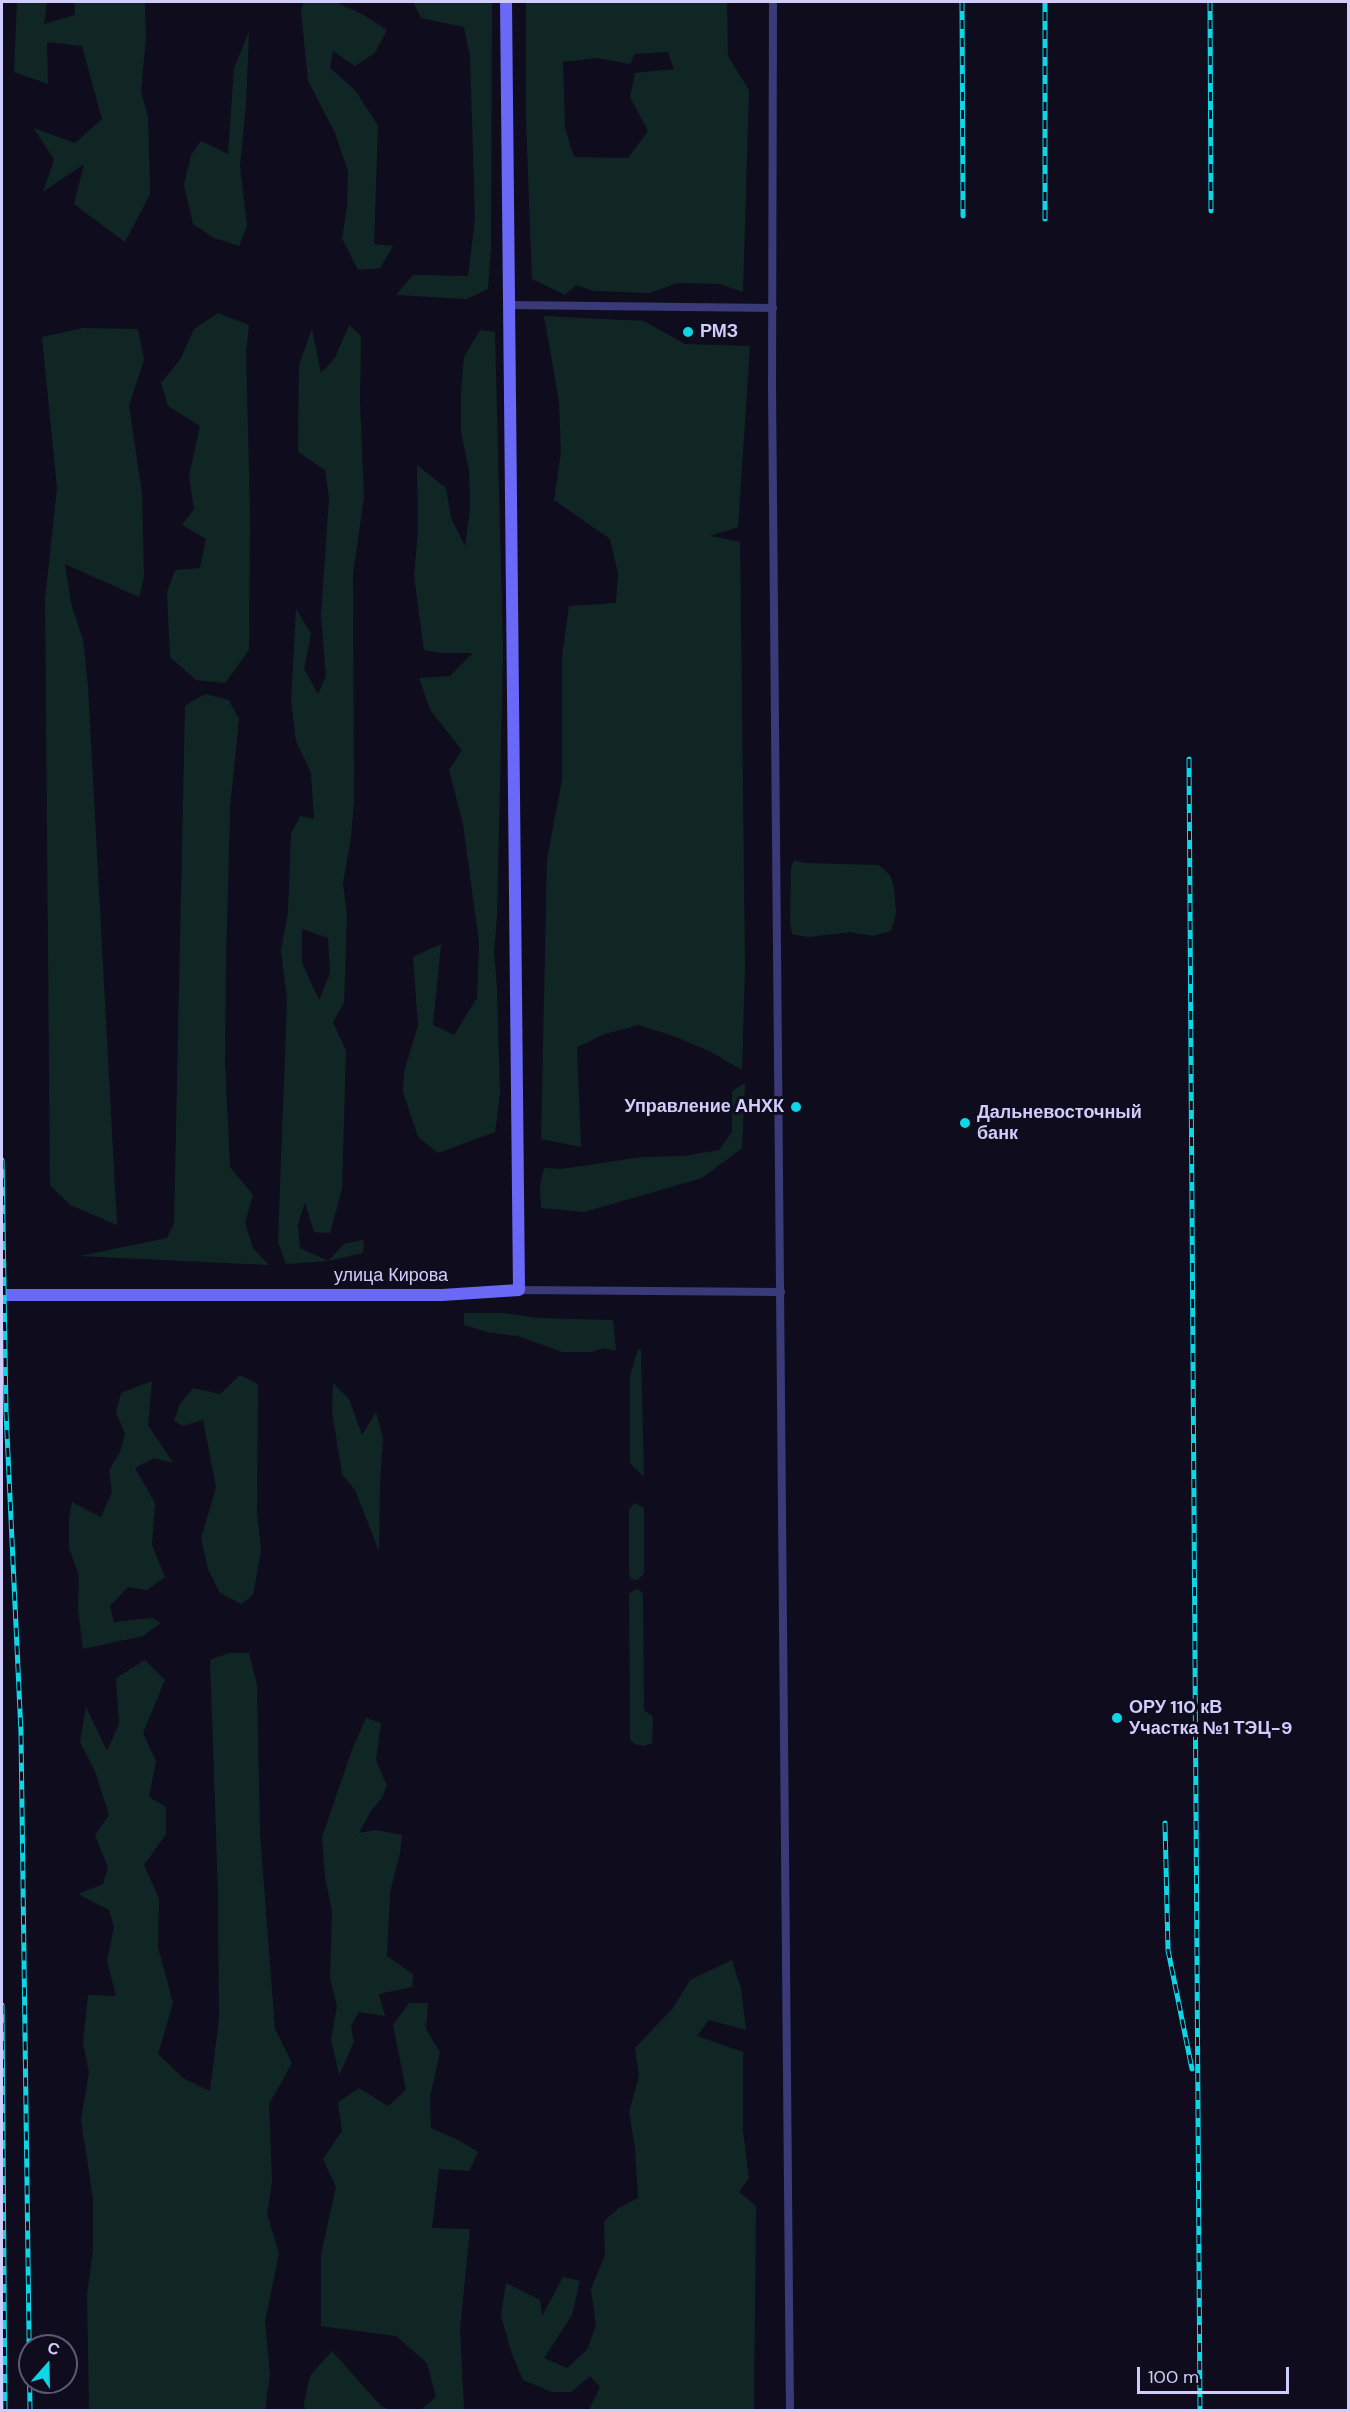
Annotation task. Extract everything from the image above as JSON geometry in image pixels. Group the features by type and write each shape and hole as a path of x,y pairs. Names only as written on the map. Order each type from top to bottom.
{"street":[{"path":"506,2 519,1290"},
{"path":"773,2 773,308 790,2410"},
{"path":"508,305 773,308"},
{"name":"улица Кирова","path":"2,1295 442,1295 519,1290 782,1293"}],"green space":[{"path":"17,2 47,2 44,24 75,15 74,2 145,2 146,38 141,92 148,116 150,194 125,242 74,204 84,164 43,192 54,160 34,128 75,143 102,119 82,46 47,42 48,84 14,72"},
{"path":"304,2 335,2 362,14 387,30 375,53 355,66 333,51 330,68 355,90 378,126 374,244 393,246 380,268 358,270 342,238 347,207 348,171 335,133 308,81 301,10"},
{"path":"413,2 492,2 491,247 488,289 467,299 396,295 413,275 468,276 475,219 470,57 464,27 421,18"},
{"path":"526,2 727,2 728,56 749,90 743,292 720,284 677,283 650,293 594,291 576,285 565,295 532,279 526,121","holes":["668,52 674,69 635,73 630,97 648,131 628,158 574,157 565,128 563,62 597,58 630,64 635,54"]},
{"path":"249,32 246,104 240,166 247,226 239,246 214,238 193,224 184,185 191,155 201,141 228,154 234,68"},
{"path":"218,313 249,325 246,352 250,512 249,650 225,683 196,680 170,657 167,592 175,570 200,568 206,539 182,525 194,509 189,476 200,426 168,406 161,383 181,358 194,329"},
{"path":"544,316 644,321 685,344 750,346 738,527 710,536 740,542 745,966 742,1070 711,1052 679,1038 639,1025 605,1034 577,1047 581,1147 541,1139 547,859 562,780 562,657 569,606 616,603 618,573 610,539 554,500 561,452 559,401"},
{"path":"349,325 361,336 360,402 364,497 353,574 354,801 351,838 343,883 347,916 344,1003 333,1022 346,1051 342,1188 330,1233 314,1232 305,1203 298,1224 300,1248 328,1261 286,1264 278,1242 287,1000 281,950 288,912 291,834 300,816 314,819 311,773 296,741 291,702 296,609 311,634 304,669 318,694 326,676 321,616 329,497 325,470 298,452 299,365 312,329 321,373 335,358","holes":["302,929 328,938 330,973 319,1000 302,963"]},
{"path":"83,328 138,329 144,360 129,405 142,494 144,577 139,597 65,564 71,603 83,640 88,687 117,1225 70,1205 50,1185 45,599 57,488 42,337"},
{"path":"480,330 495,332 503,652 497,917 494,952 500,1094 495,1132 438,1153 418,1137 403,1092 404,1071 418,1026 413,957 441,944 433,1025 454,1035 477,998 479,942 463,824 449,770 462,750 430,710 419,678 450,676 473,653 442,653 424,650 414,576 418,532 417,465 446,488 451,518 465,546 470,509 469,470 461,432 461,393 464,357"},
{"path":"205,694 229,700 239,719 230,808 226,964 225,1061 230,1167 253,1195 245,1223 253,1248 269,1265 80,1256 167,1238 174,1223 185,706"},
{"path":"794,860 805,863 879,865 890,875 894,888 896,913 891,931 873,936 850,932 808,937 792,934 790,922 791,868"},
{"path":"745,1083 742,1148 702,1178 584,1212 541,1208 540,1186 544,1168 561,1169 642,1157 684,1156 719,1150 732,1132 732,1091"},
{"path":"364,1240 363,1253 328,1261 344,1244"},
{"path":"464,1313 504,1313 537,1318 613,1320 616,1351 604,1348 592,1352 562,1352 518,1336 487,1332 464,1325"},
{"path":"638,1349 641,1350 644,1477 630,1463 630,1376"},
{"path":"240,1375 258,1384 257,1511 261,1551 253,1595 241,1604 220,1593 208,1569 201,1539 216,1487 203,1420 183,1426 174,1421 180,1404 193,1388 220,1394"},
{"path":"152,1381 148,1425 173,1463 154,1458 135,1468 155,1503 152,1545 165,1577 147,1590 128,1587 110,1606 114,1622 152,1618 161,1623 143,1636 83,1649 78,1608 79,1576 69,1548 69,1518 72,1502 101,1517 112,1492 109,1470 120,1452 125,1434 116,1412 121,1393"},
{"path":"333,1383 349,1399 362,1435 376,1412 383,1438 379,1551 355,1490 342,1474 332,1412"},
{"path":"635,1503 644,1508 644,1574 637,1580 631,1579 629,1572 629,1509"},
{"path":"637,1589 643,1593 644,1710 653,1717 652,1743 644,1746 630,1740 629,1593"},
{"path":"229,1653 249,1653 257,1685 260,1833 275,2029 292,2063 269,2104 272,2182 267,2214 279,2253 265,2322 270,2375 265,2410 89,2410 87,2295 93,2250 93,2199 81,2120 89,2072 83,2043 88,1995 116,1996 107,1961 114,1927 109,1910 78,1894 103,1884 108,1867 95,1835 109,1815 95,1771 80,1742 86,1707 107,1751 119,1724 116,1678 145,1660 165,1680 143,1733 156,1761 149,1797 166,1807 166,1834 144,1865 159,1899 158,1947 173,2003 158,2054 183,2078 210,2091 219,2019 218,1892 210,1660"},
{"path":"366,1718 381,1723 376,1760 387,1786 382,1798 371,1811 359,1833 376,1830 402,1835 390,1892 387,1956 413,1974 412,1987 379,1994 385,2016 359,2012 351,2026 354,2042 339,2075 331,2039 337,2006 330,1978 332,1911 325,1877 322,1837 352,1750"},
{"path":"732,1960 741,1989 746,2030 709,2020 697,2036 743,2052 743,2131 749,2178 739,2192 756,2206 754,2410 589,2410 600,2387 590,2376 571,2392 552,2392 523,2380 512,2354 501,2316 506,2283 540,2300 542,2316 563,2277 580,2281 572,2315 544,2358 567,2368 587,2350 596,2325 591,2289 605,2255 604,2221 619,2208 638,2198 635,2148 629,2112 639,2076 635,2048 673,2008 690,1980"},
{"path":"409,2003 428,2003 426,2029 440,2052 430,2097 431,2128 478,2152 469,2171 439,2169 432,2228 470,2229 460,2329 464,2410 421,2410 436,2397 427,2363 396,2336 321,2326 321,2254 336,2187 323,2159 342,2131 338,2102 359,2088 388,2106 406,2090 393,2025"},
{"path":"332,2351 381,2406 390,2410 305,2410 304,2403 310,2376"}],"railway":[{"path":"962,2 963,216"},
{"path":"1045,2 1045,219"},
{"path":"1210,2 1211,211"},
{"path":"1189,759 1200,2410"},
{"path":"2,1160 6,1412 21,1733 30,2410"},
{"path":"1165,1823 1168,1950 1192,2069"},
{"path":"2,2005 5,2410"}],"place":[{"name":"РМЗ","path":"688,332"},
{"name":"Управление АНХК","path":"796,1107"},
{"name":"Дальневосточный банк","path":"965,1123"},
{"name":"ОРУ 110 кВ Участка №1 ТЭЦ-9","path":"1117,1718"}]}
